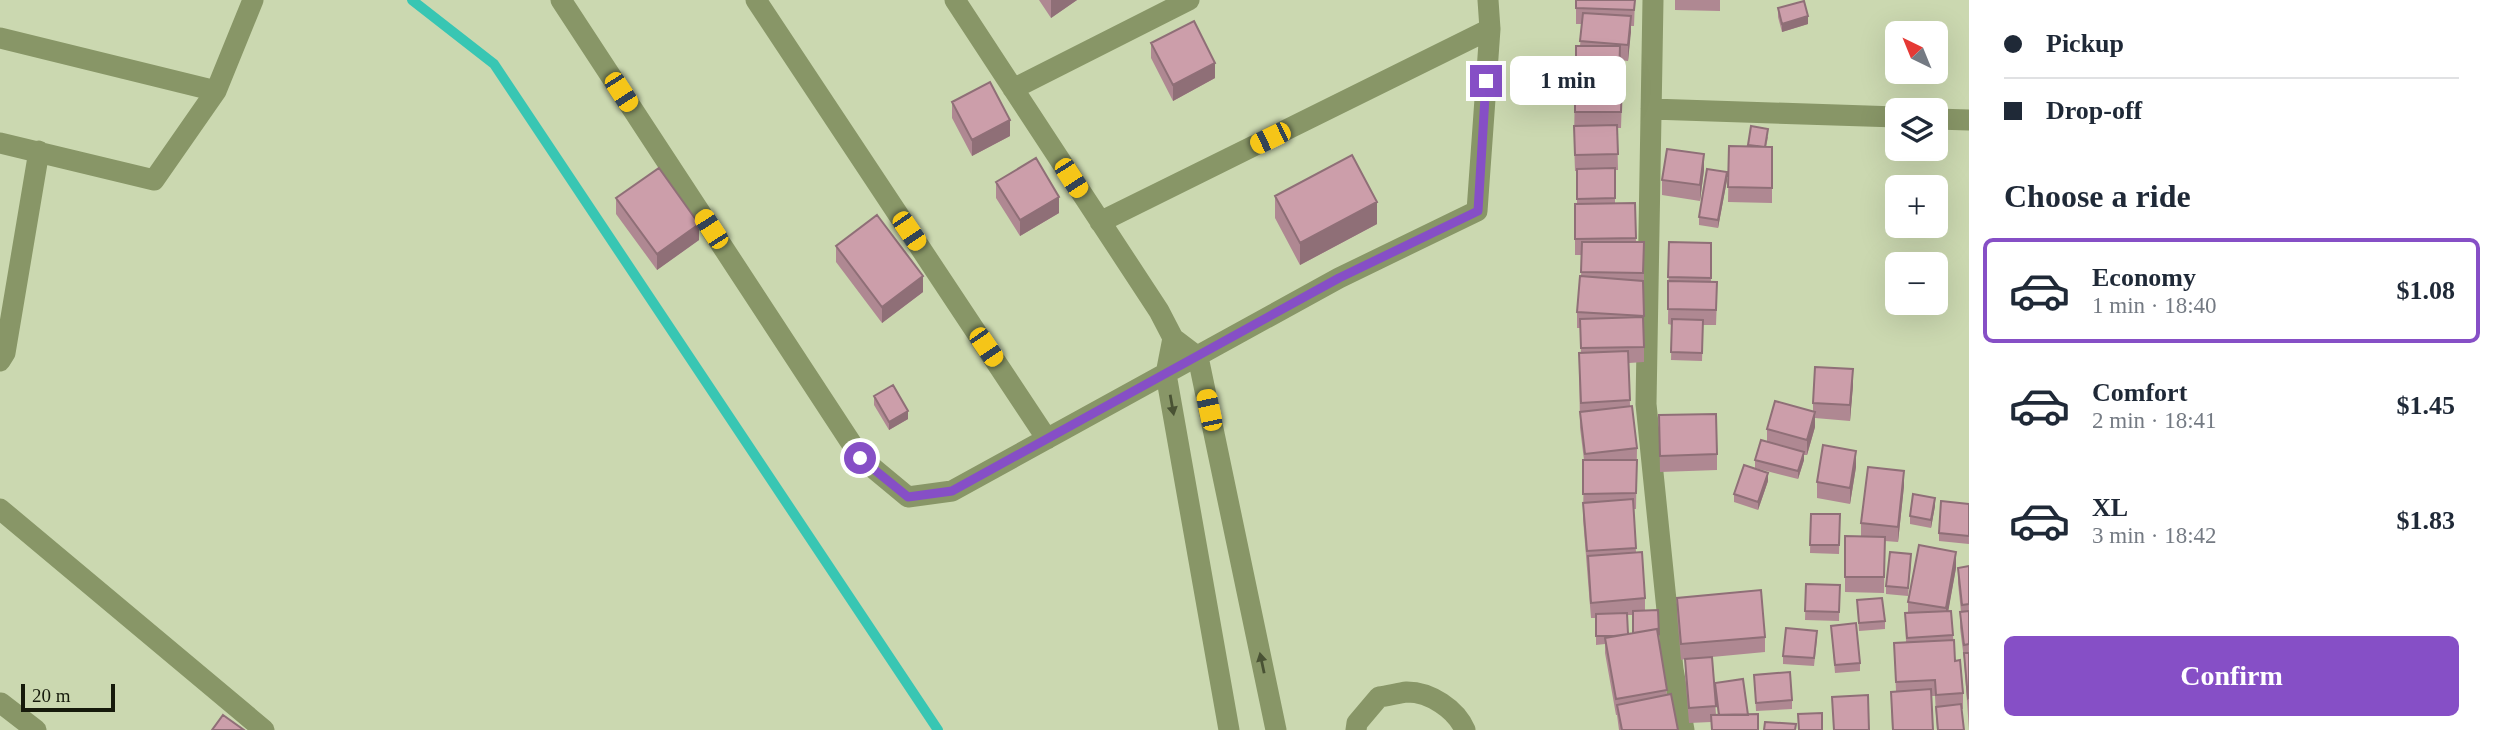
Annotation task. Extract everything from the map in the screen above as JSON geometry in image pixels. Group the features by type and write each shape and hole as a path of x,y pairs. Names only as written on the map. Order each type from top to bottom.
{"street":[{"path":"0,143 154,180 216,91 253,0"},
{"path":"561,0 860,458 908,497 952,491 1339,278 1478,211 1490,29 1488,0"},
{"path":"756,0 1047,439"},
{"path":"955,0 1159,311 1173,338 1198,357 1276,730"},
{"path":"1013,89 1189,0"},
{"path":"1653,0 1646,404 1673,669 1684,730"},
{"path":"1100,222 1490,29"},
{"path":"0,38 216,91"},
{"path":"1651,110 1885,117"},
{"path":"1948,119 1969,120"},
{"path":"0,361 5,353 39,151"},
{"path":"1173,338 1166,374 1229,730"},
{"path":"0,509 264,730"},
{"path":"1356,730 1357,723 1379,697 1409,692 1437,700 1461,720 1465,730"},
{"path":"1,703 36,730"}],"building":[{"path":"1576,0 1635,0 1634,10 1576,8"},
{"path":"1804,1 1808,16 1782,24 1778,8"},
{"path":"1583,13 1631,16 1628,45 1580,41"},
{"path":"1194,21 1215,63 1173,85 1151,43"},
{"path":"1576,46 1620,46 1619,79 1576,79"},
{"path":"1575,81 1622,81 1621,112 1575,112"},
{"path":"990,82 1010,120 972,140 952,102"},
{"path":"1617,125 1618,154 1575,155 1574,126"},
{"path":"1751,126 1768,129 1765,147 1748,145"},
{"path":"1729,146 1772,147 1772,188 1728,187"},
{"path":"1667,149 1704,154 1700,185 1662,180"},
{"path":"1352,155 1377,202 1300,243 1275,196"},
{"path":"1036,158 1059,197 1020,220 996,182"},
{"path":"659,168 699,224 657,254 616,198"},
{"path":"1615,168 1615,198 1577,199 1577,169"},
{"path":"1707,169 1727,172 1718,220 1699,217"},
{"path":"1635,203 1636,238 1575,239 1575,204"},
{"path":"877,215 923,276 882,307 836,246"},
{"path":"1582,242 1644,242 1643,273 1581,272"},
{"path":"1669,242 1711,243 1711,278 1668,277"},
{"path":"1580,276 1643,281 1644,316 1577,312"},
{"path":"1668,281 1717,282 1716,310 1668,309"},
{"path":"1643,317 1644,347 1581,348 1580,319"},
{"path":"1672,319 1703,320 1702,353 1671,352"},
{"path":"1628,351 1630,400 1581,403 1579,353"},
{"path":"1815,367 1853,369 1850,405 1813,403"},
{"path":"893,385 908,411 889,422 874,396"},
{"path":"1775,401 1815,412 1807,440 1767,429"},
{"path":"1632,406 1637,448 1585,454 1580,412"},
{"path":"1716,414 1717,454 1660,456 1659,415"},
{"path":"1761,440 1804,452 1798,471 1755,460"},
{"path":"1823,445 1856,451 1850,488 1817,482"},
{"path":"1583,460 1637,460 1636,493 1583,494"},
{"path":"1744,465 1768,473 1758,502 1734,494"},
{"path":"1868,467 1904,471 1898,527 1861,523"},
{"path":"1913,494 1935,498 1931,520 1910,516"},
{"path":"1633,499 1636,548 1587,551 1583,503"},
{"path":"1941,501 1969,504 1969,536 1939,533"},
{"path":"1811,514 1840,514 1839,545 1810,545"},
{"path":"1845,536 1885,537 1884,577 1845,577"},
{"path":"1919,545 1956,552 1946,608 1908,602"},
{"path":"1642,552 1645,598 1591,603 1588,556"},
{"path":"1890,552 1911,554 1908,588 1886,586"},
{"path":"1969,566 1969,604 1962,605 1958,568"},
{"path":"1806,584 1840,585 1839,612 1805,611"},
{"path":"1761,590 1765,637 1681,644 1677,598"},
{"path":"1882,598 1885,621 1859,623 1857,600"},
{"path":"1658,610 1659,635 1657,629 1633,633 1633,611"},
{"path":"1951,611 1953,635 1907,638 1905,613"},
{"path":"1969,611 1969,644 1964,645 1960,612"},
{"path":"1627,613 1628,634 1596,636 1596,614"},
{"path":"1856,623 1860,663 1835,665 1831,626"},
{"path":"1786,628 1817,631 1814,658 1783,656"},
{"path":"1657,629 1667,690 1616,699 1605,638"},
{"path":"1954,640 1955,661 1960,660 1963,693 1936,695 1935,680 1896,682 1894,643"},
{"path":"1964,653 1969,653 1968,698"},
{"path":"1712,657 1716,706 1689,708 1685,659"},
{"path":"1790,672 1792,700 1756,703 1754,675"},
{"path":"1743,679 1748,715 1719,715 1715,683"},
{"path":"1931,689 1933,730 1893,730 1891,692"},
{"path":"1671,694 1678,730 1622,730 1617,705"},
{"path":"1868,695 1869,730 1834,730 1832,697"},
{"path":"1961,704 1964,730 1938,730 1936,707"},
{"path":"1822,713 1822,730 1799,730 1798,714"},
{"path":"1758,714 1758,730 1712,730 1711,715"},
{"path":"223,715 244,730 212,730"},
{"path":"1765,722 1796,724 1795,730 1764,730"}],"waterway":[{"path":"412,0 494,64 938,730"}],"route":[{"path":"860,458 908,497 952,491 1339,278 1478,211 1486,81"}]}
